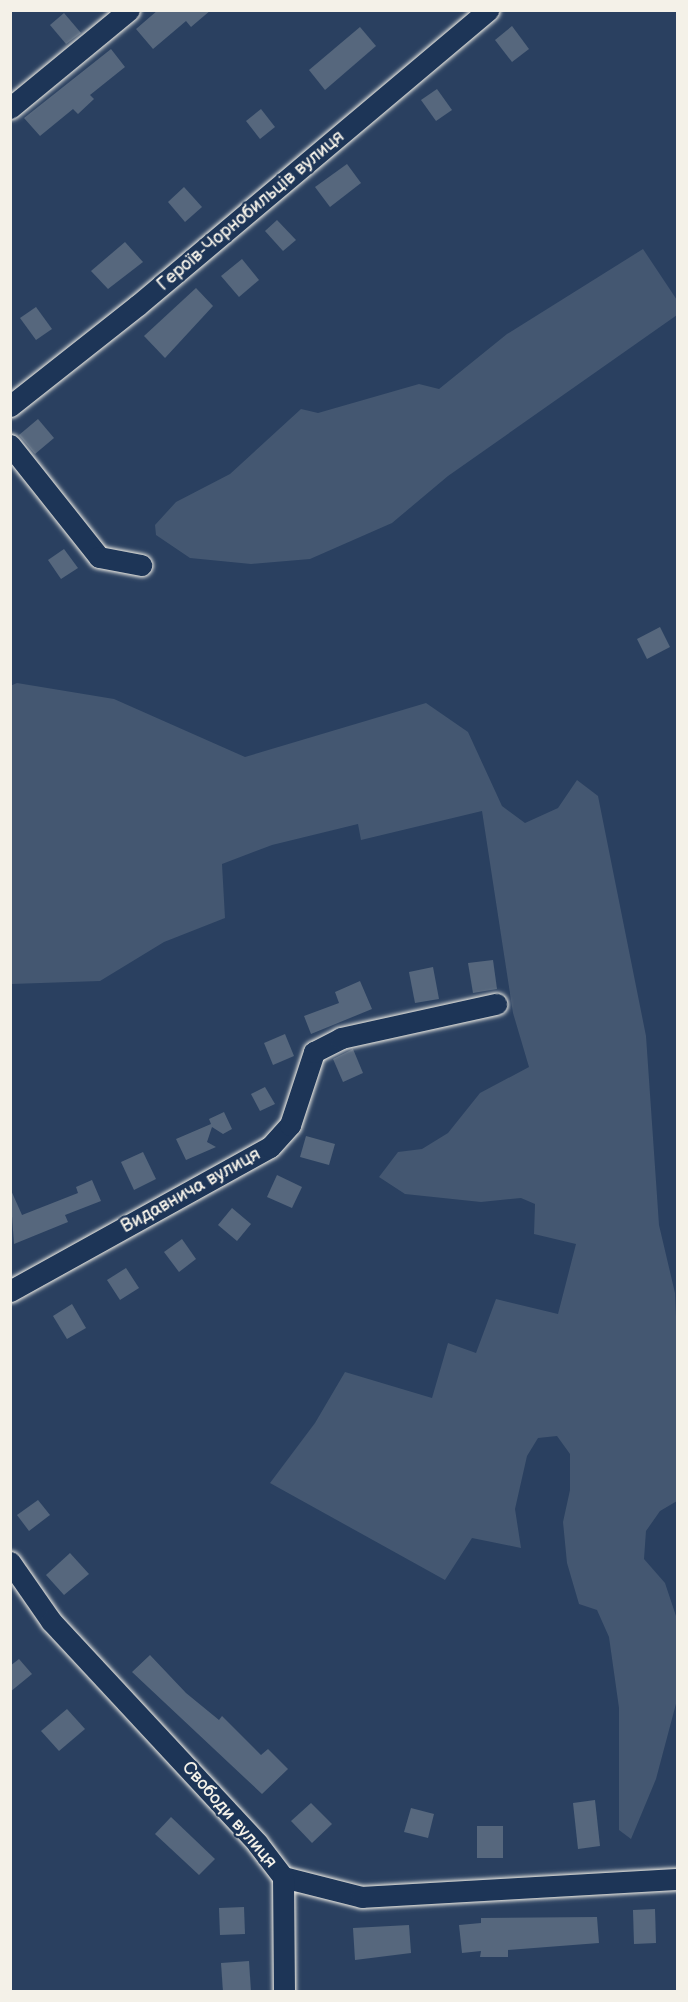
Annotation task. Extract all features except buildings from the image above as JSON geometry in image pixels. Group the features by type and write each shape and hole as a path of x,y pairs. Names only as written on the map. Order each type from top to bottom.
{"street":[{"path":"10,108 129,10"},
{"name":"Героїв-Чорнобильців вулиця","path":"10,406 138,305 488,10"},
{"path":"10,445 99,557 141,565"},
{"name":"Видавнича вулиця","path":"10,1291 270,1147 290,1125 314,1052 341,1038 496,1004"},
{"name":"Свободи вулиця","path":"10,1562 51,1621 257,1843 283,1877 362,1897 678,1879"},
{"path":"283,1877 284,1992"}],"shaded area":[{"path":"643,249 677,300 677,315 448,476 392,523 310,559 251,564 190,558 156,535 155,525 176,502 230,474 301,409 318,413 419,384 439,389 507,334"},
{"path":"17,683 114,699 245,757 426,703 468,732 502,806 525,823 558,808 577,780 598,796 646,1036 659,1225 675,1293 677,1340 677,1501 660,1511 646,1531 644,1559 665,1583 677,1619 677,1700 656,1779 631,1839 619,1830 619,1708 609,1637 597,1610 579,1604 567,1563 563,1522 570,1490 570,1454 557,1436 538,1438 527,1456 515,1509 521,1548 472,1538 445,1580 270,1483 315,1423 345,1372 432,1398 448,1343 476,1353 496,1299 558,1314 576,1244 534,1234 535,1204 521,1198 481,1202 405,1194 379,1177 398,1152 422,1149 448,1133 480,1093 529,1067 513,1013 482,811 361,840 358,824 272,845 222,864 225,918 164,942 100,981 11,984 10,686"}]}
